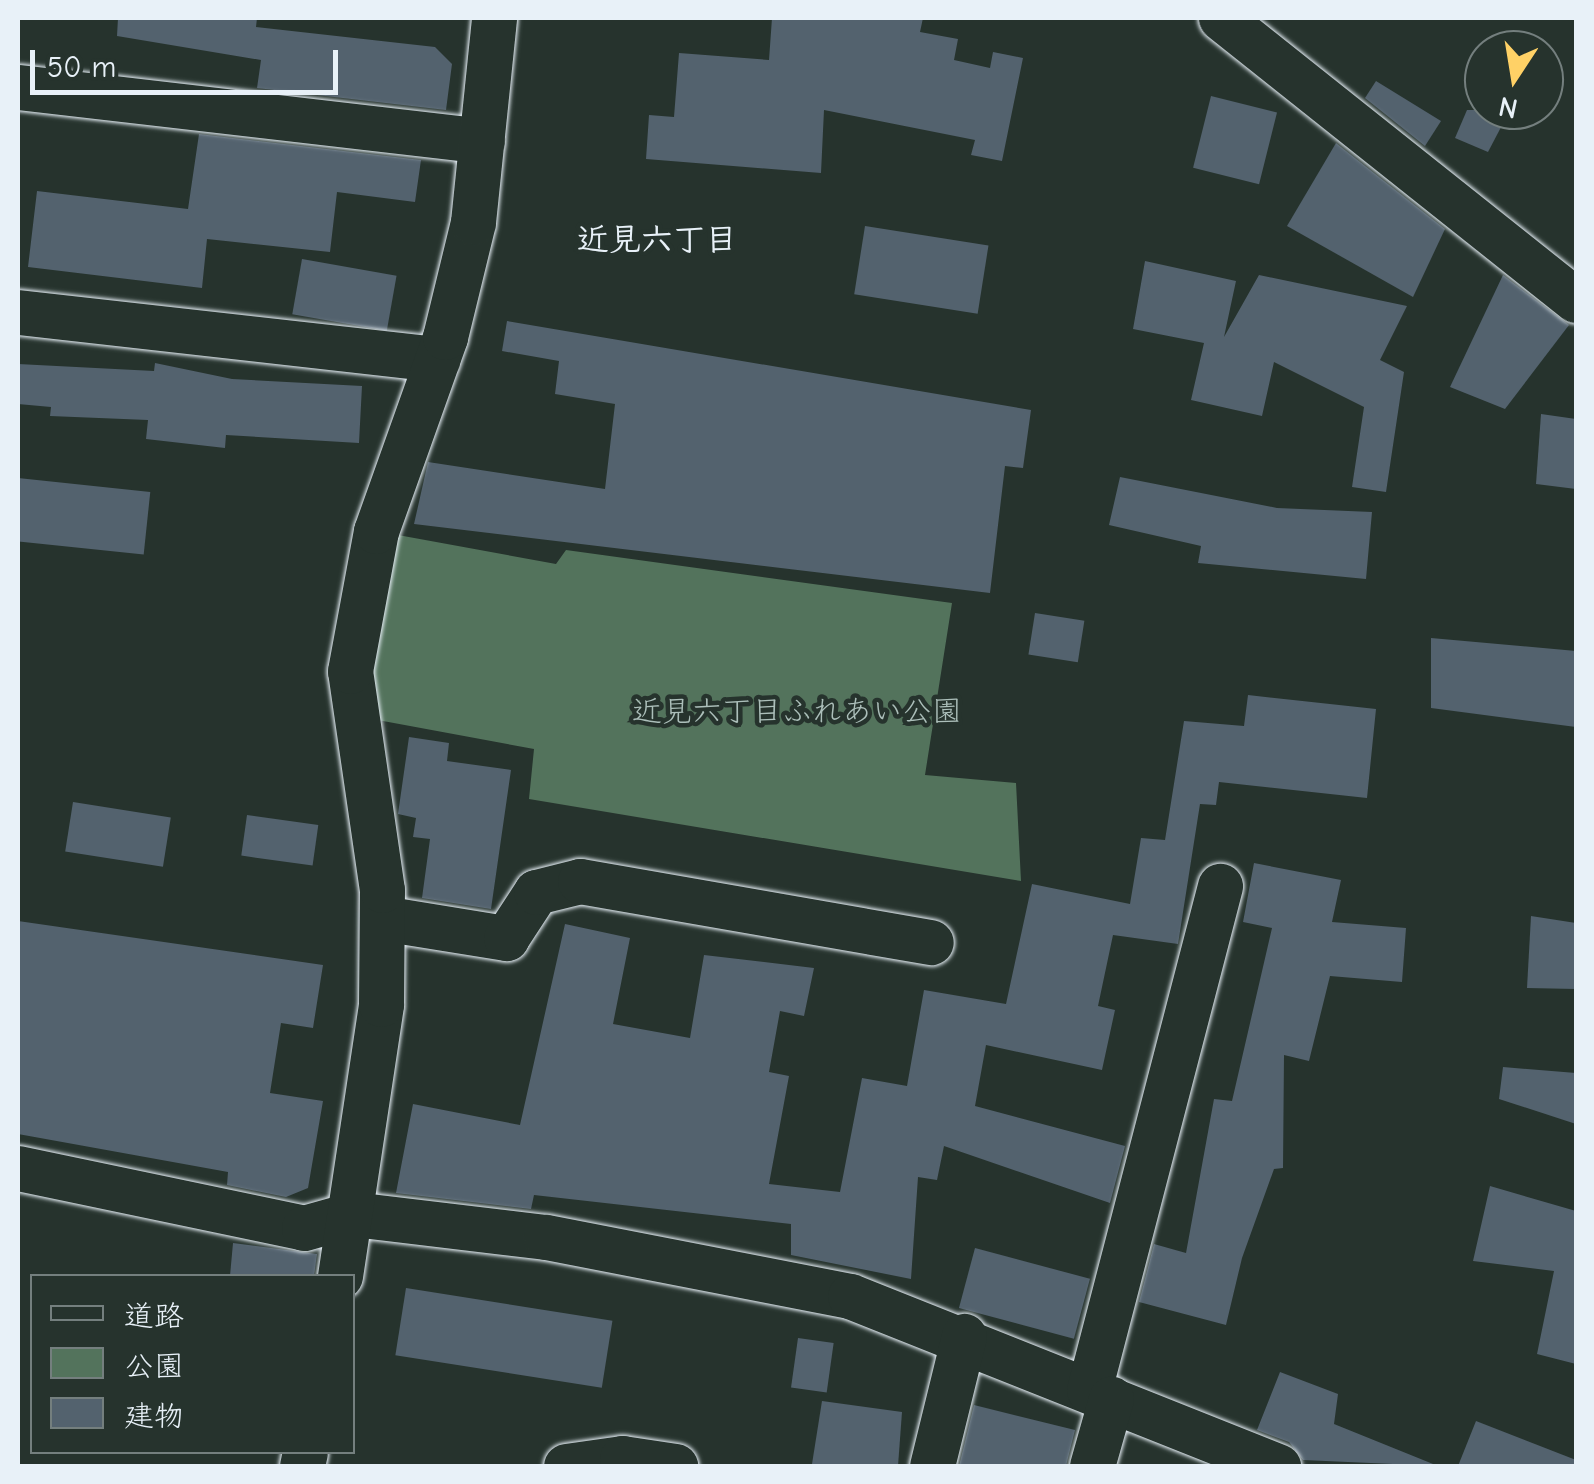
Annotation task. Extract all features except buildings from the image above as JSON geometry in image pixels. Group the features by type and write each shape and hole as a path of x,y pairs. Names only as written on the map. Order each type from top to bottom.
{"street":[{"path":"340,1274 381,1004 382,918 350,671 376,531 437,359 473,222 494,18"},
{"path":"1221,18 1576,300"},
{"path":"18,87 482,141"},
{"path":"18,312 437,359"},
{"path":"382,918 506,938 536,892 553,881 580,881 931,942"},
{"path":"1092,1466 1100,1394 1220,886"},
{"path":"18,1168 304,1228 352,1214 546,1237 850,1296 964,1336 1278,1466"},
{"path":"932,1466 964,1336"},
{"path":"566,1466 622,1458 675,1466"}],"green space":[{"name":"近見六丁目ふれあい公園","path":"376,531 556,564 566,550 952,603 925,775 1016,783 1021,881 529,799 534,749 356,716"}],"district":[{"name":"近見六丁目","path":"657,240"}]}
